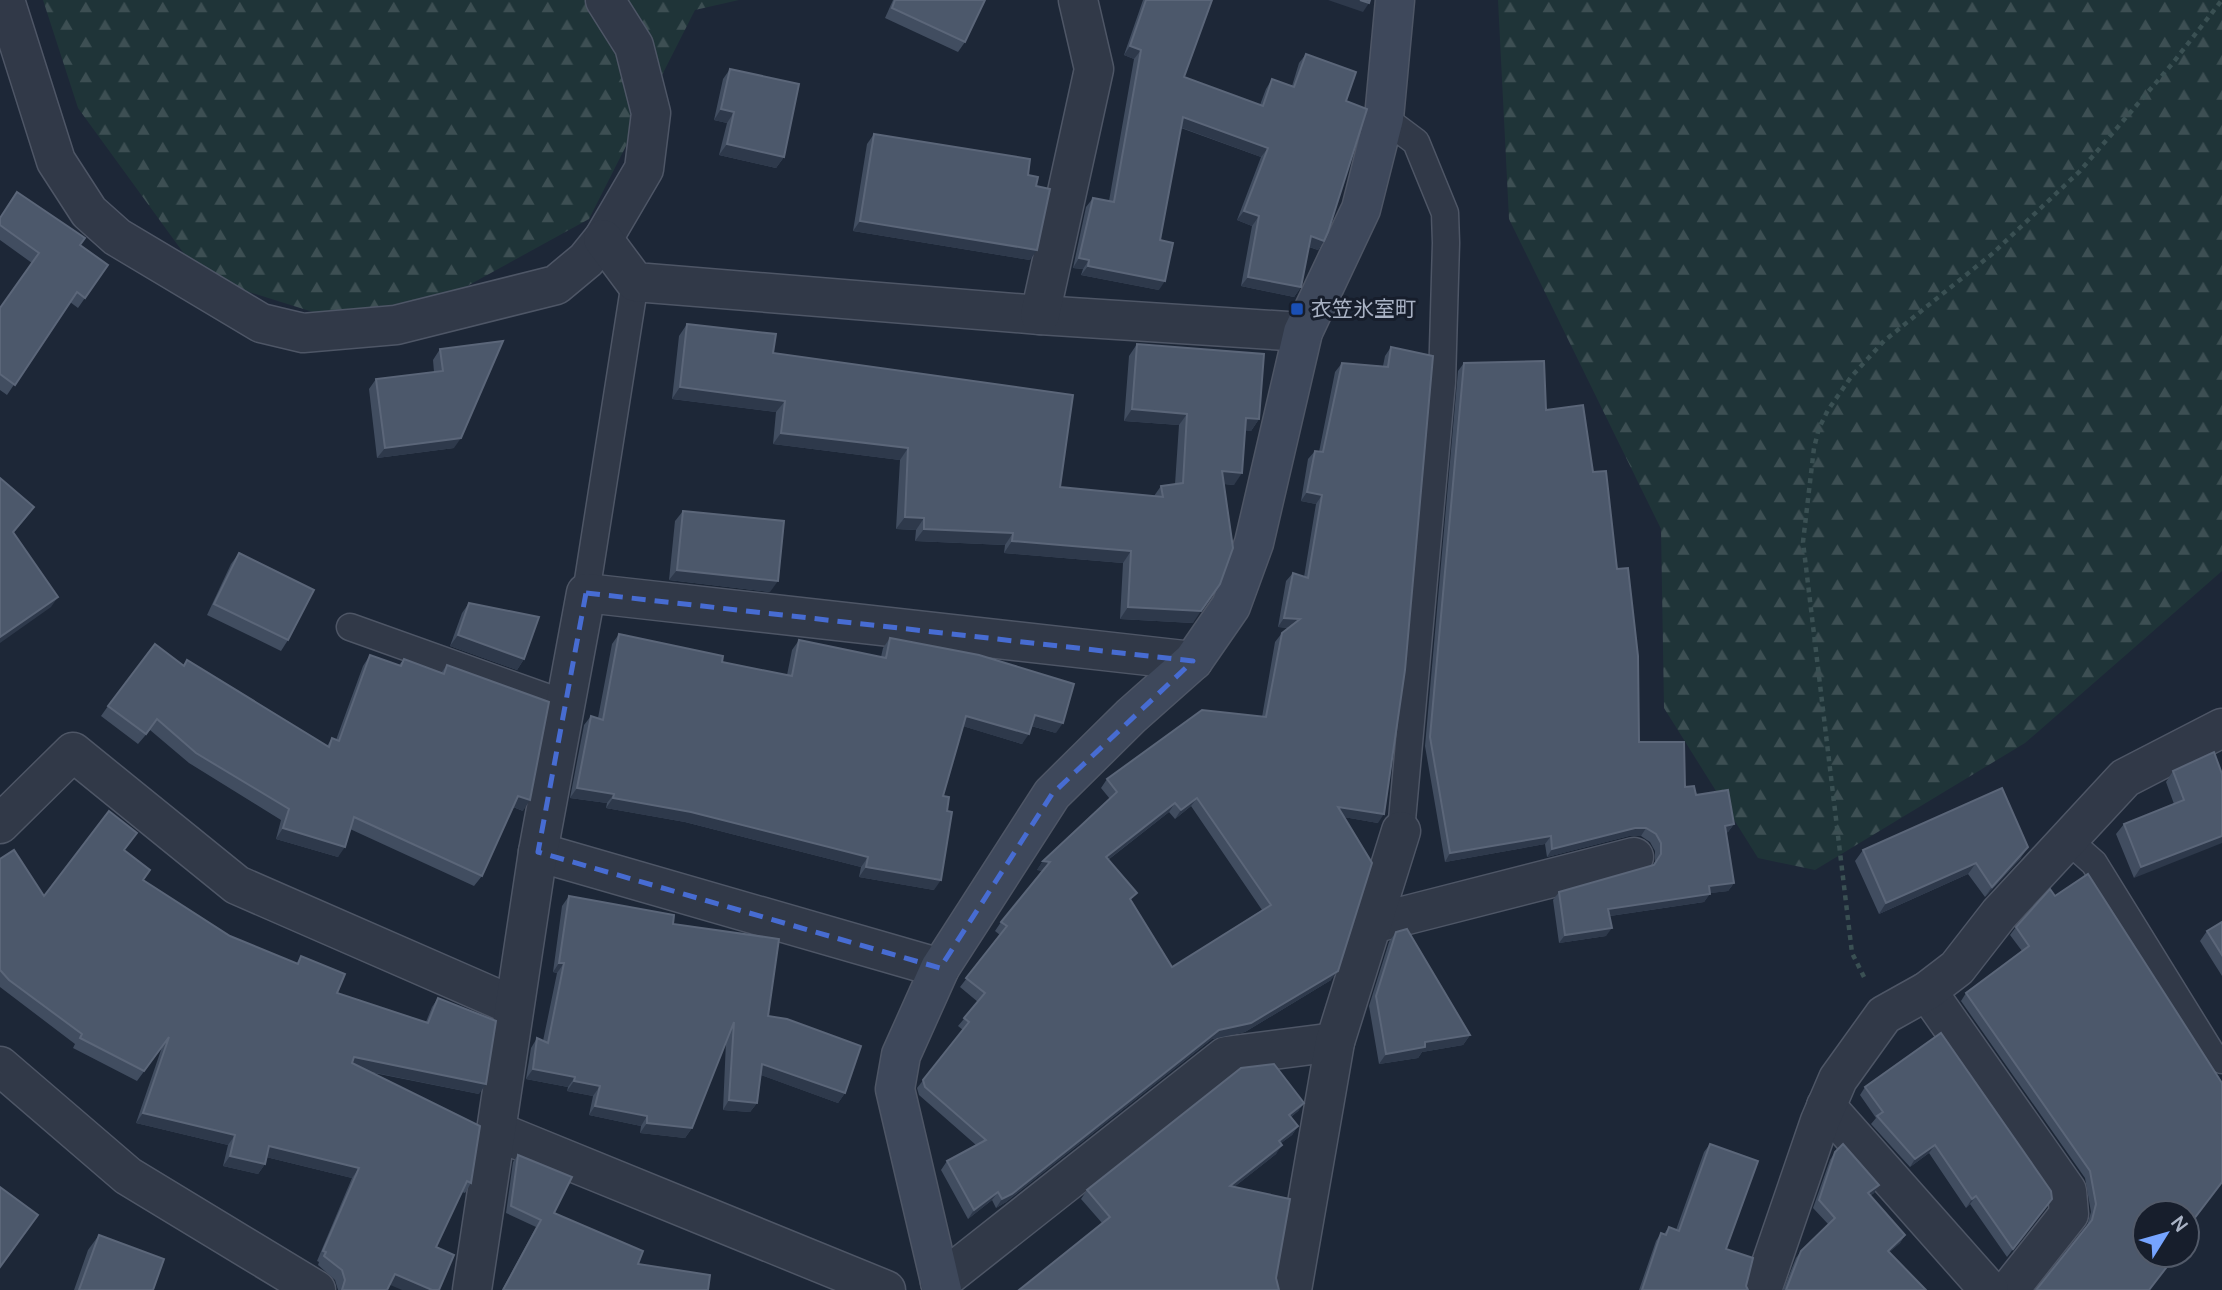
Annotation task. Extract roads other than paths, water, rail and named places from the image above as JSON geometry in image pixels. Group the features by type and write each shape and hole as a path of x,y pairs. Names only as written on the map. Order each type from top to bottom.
{"street":[{"path":"5,0 56,161 89,212 117,237 261,323 303,334 396,325 556,285 586,260 603,239 644,169 651,113 634,46 605,0"},
{"path":"1041,315 1094,69 1078,0"},
{"path":"1335,1042 1226,1056 941,1286 895,1089 901,1055 940,968 1052,794 1131,716 1193,661 1231,606 1254,543 1303,332 1361,209 1384,118 1395,0"},
{"path":"603,239 635,282 1041,315 1303,332"},
{"path":"472,1290 538,852 563,703 586,593 1193,661"},
{"path":"1762,1290 1826,1106 1838,1079 1884,1015 1927,991 1957,968 1999,914 2125,778 2222,728"},
{"path":"0,824 73,752 237,885 514,1006"},
{"path":"1292,1290 1335,1042 1401,831"},
{"path":"538,852 940,968"},
{"path":"1371,924 1634,857"},
{"path":"1927,991 2067,1191 2069,1214 2008,1290"},
{"path":"0,1066 128,1176 316,1290"},
{"path":"1826,1106 1990,1290"},
{"path":"496,1131 887,1290"}],"lane":[{"path":"1384,118 1416,142 1444,213 1446,243 1442,382 1401,831"},
{"path":"586,593 635,282"},
{"path":"350,627 563,703"},
{"path":"2068,840 2094,863 2212,1054 2222,1060"}],"place":[{"name":"衣笠氷室町","path":"1297,309"}]}
